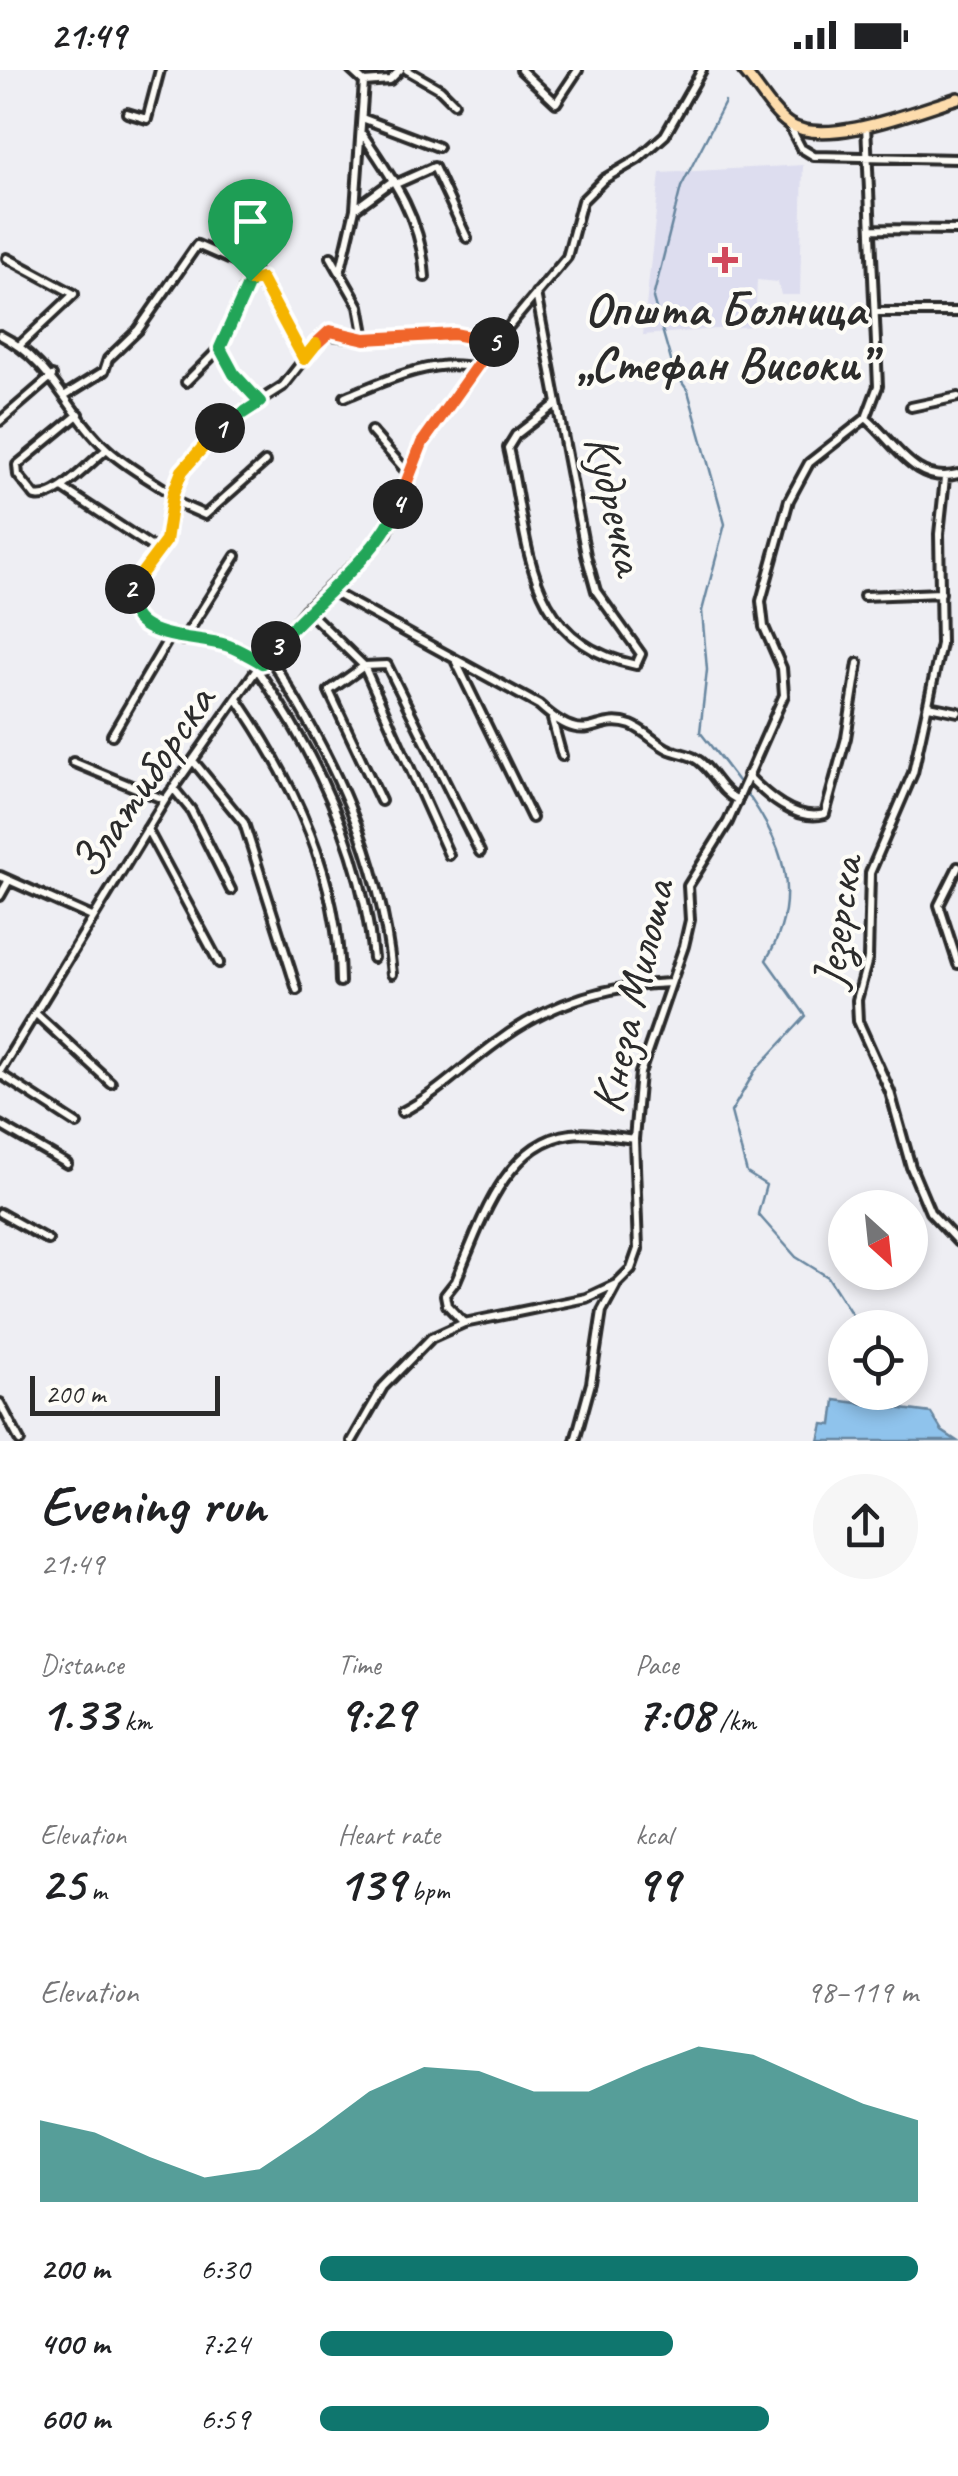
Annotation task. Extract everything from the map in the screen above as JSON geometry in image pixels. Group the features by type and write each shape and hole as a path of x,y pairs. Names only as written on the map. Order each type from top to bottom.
{"main road":[{"path":"743,70 788,123 816,132 866,125 958,98"}],"street":[{"path":"127,113 147,118 160,70"},
{"path":"351,70 364,82 390,80 403,70 440,89 454,103"},
{"path":"520,70 556,103 578,70"},
{"name":"Златиборска","path":"0,1072 173,788 259,666 306,609 386,533 422,443 474,368 567,257 582,201 604,179 638,159 665,136 702,70"},
{"path":"341,269 355,208 364,82"},
{"path":"362,118 438,147"},
{"path":"788,123 810,155 958,159"},
{"path":"866,125 878,386 866,418 884,432 901,457 944,478 958,474"},
{"path":"362,134 396,181 417,228 425,278"},
{"path":"355,208 396,181 434,167 467,238"},
{"path":"871,229 958,230"},
{"path":"67,394 104,371 109,358 138,330 194,246 200,245 252,269 271,294 304,359"},
{"path":"331,257 358,306 365,339"},
{"path":"6,258 74,294 20,345"},
{"path":"186,382 220,348 245,287 256,276"},
{"name":"Кудречка","path":"536,293 596,591 641,654 640,662 607,659 585,648 540,596 508,448 511,440 556,404"},
{"path":"877,312 958,312"},
{"path":"373,958 363,891 342,825 308,750 259,666 224,644 184,640 144,624 128,608 130,587 166,541 182,471 214,433 282,386 330,331 365,339 454,334 496,340"},
{"path":"0,335 20,345 52,376 107,449 173,498 204,515 265,462"},
{"path":"220,348 234,374 260,402"},
{"path":"345,397 401,376 455,364 474,368"},
{"path":"0,421 52,376"},
{"path":"911,408 958,397"},
{"path":"79,414 17,465 18,475 38,498 64,489 77,472 107,449"},
{"name":"Кнеза Милоша","path":"575,1441 591,1383 602,1311 616,1284 630,1269 638,1249 634,1139 640,1073 690,920 692,875 728,822 778,717 784,695 782,668 764,627 761,601 788,500 809,462 866,418"},
{"path":"370,431 408,473"},
{"name":"Језерска","path":"944,478 939,534 942,644 913,773 870,873 868,959 857,1000 858,1021 890,1092 911,1167 930,1212 958,1242"},
{"path":"64,489 158,551"},
{"path":"184,640 236,556"},
{"path":"328,590 539,704 580,731 626,723 646,732 668,750 702,763 724,792 736,799"},
{"path":"864,596 941,593"},
{"path":"306,609 364,666 449,855"},
{"path":"112,735 170,636"},
{"path":"268,655 316,734 365,839 381,894 392,974"},
{"path":"456,662 532,818"},
{"path":"744,782 790,808 813,816 825,814 846,738 858,663"},
{"path":"382,801 329,691 364,666 386,665 480,852"},
{"path":"237,700 290,787 325,872 339,933 340,982"},
{"path":"929,706 958,712"},
{"path":"552,716 562,756"},
{"path":"73,762 166,800"},
{"path":"194,762 244,823 297,990"},
{"path":"173,788 191,810 231,890"},
{"path":"147,829 219,963"},
{"path":"958,868 939,904 958,964"},
{"path":"0,896 4,878 92,918"},
{"path":"402,1112 538,1016 580,996 635,984 670,983"},
{"path":"34,1013 111,1083"},
{"path":"0,1072 78,1124"},
{"path":"0,1124 67,1164"},
{"path":"464,1323 447,1304 445,1295 456,1281 507,1176 520,1160 544,1142 568,1134 634,1139"},
{"path":"0,1213 48,1240"},
{"path":"352,1441 383,1386 404,1361 432,1338 464,1323 558,1306 616,1284"},
{"path":"0,1404 20,1441"}],"shaded area":[{"name":"Општа Болница „Стефан Високи”","path":"803,165 800,295 781,295 778,282 757,280 755,326 643,335 660,173"}],"water":[{"path":"834,1410 909,1410 931,1413 942,1431 957,1441 819,1441 823,1424 832,1425"}],"waterway":[{"path":"725,102 681,187 653,298 674,371 688,391 725,524 702,611 707,670 700,732 759,811 774,838 783,867 786,897 781,927 766,960 806,1016 755,1071 731,1112 747,1173 766,1185 758,1214 796,1257 828,1277 849,1310"}],"place":[{"name":"Општа Болница „Стефан Високи”","path":"725,260"}],"route":[{"path":"256,276 261,279 304,359 330,331 365,339 454,334 496,340 422,443 392,522 381,540 306,609 262,663 224,644 170,636 134,618 128,608 130,587 166,541 173,494 182,471 214,433 260,402 234,374 220,348 250,281 256,276"}]}
